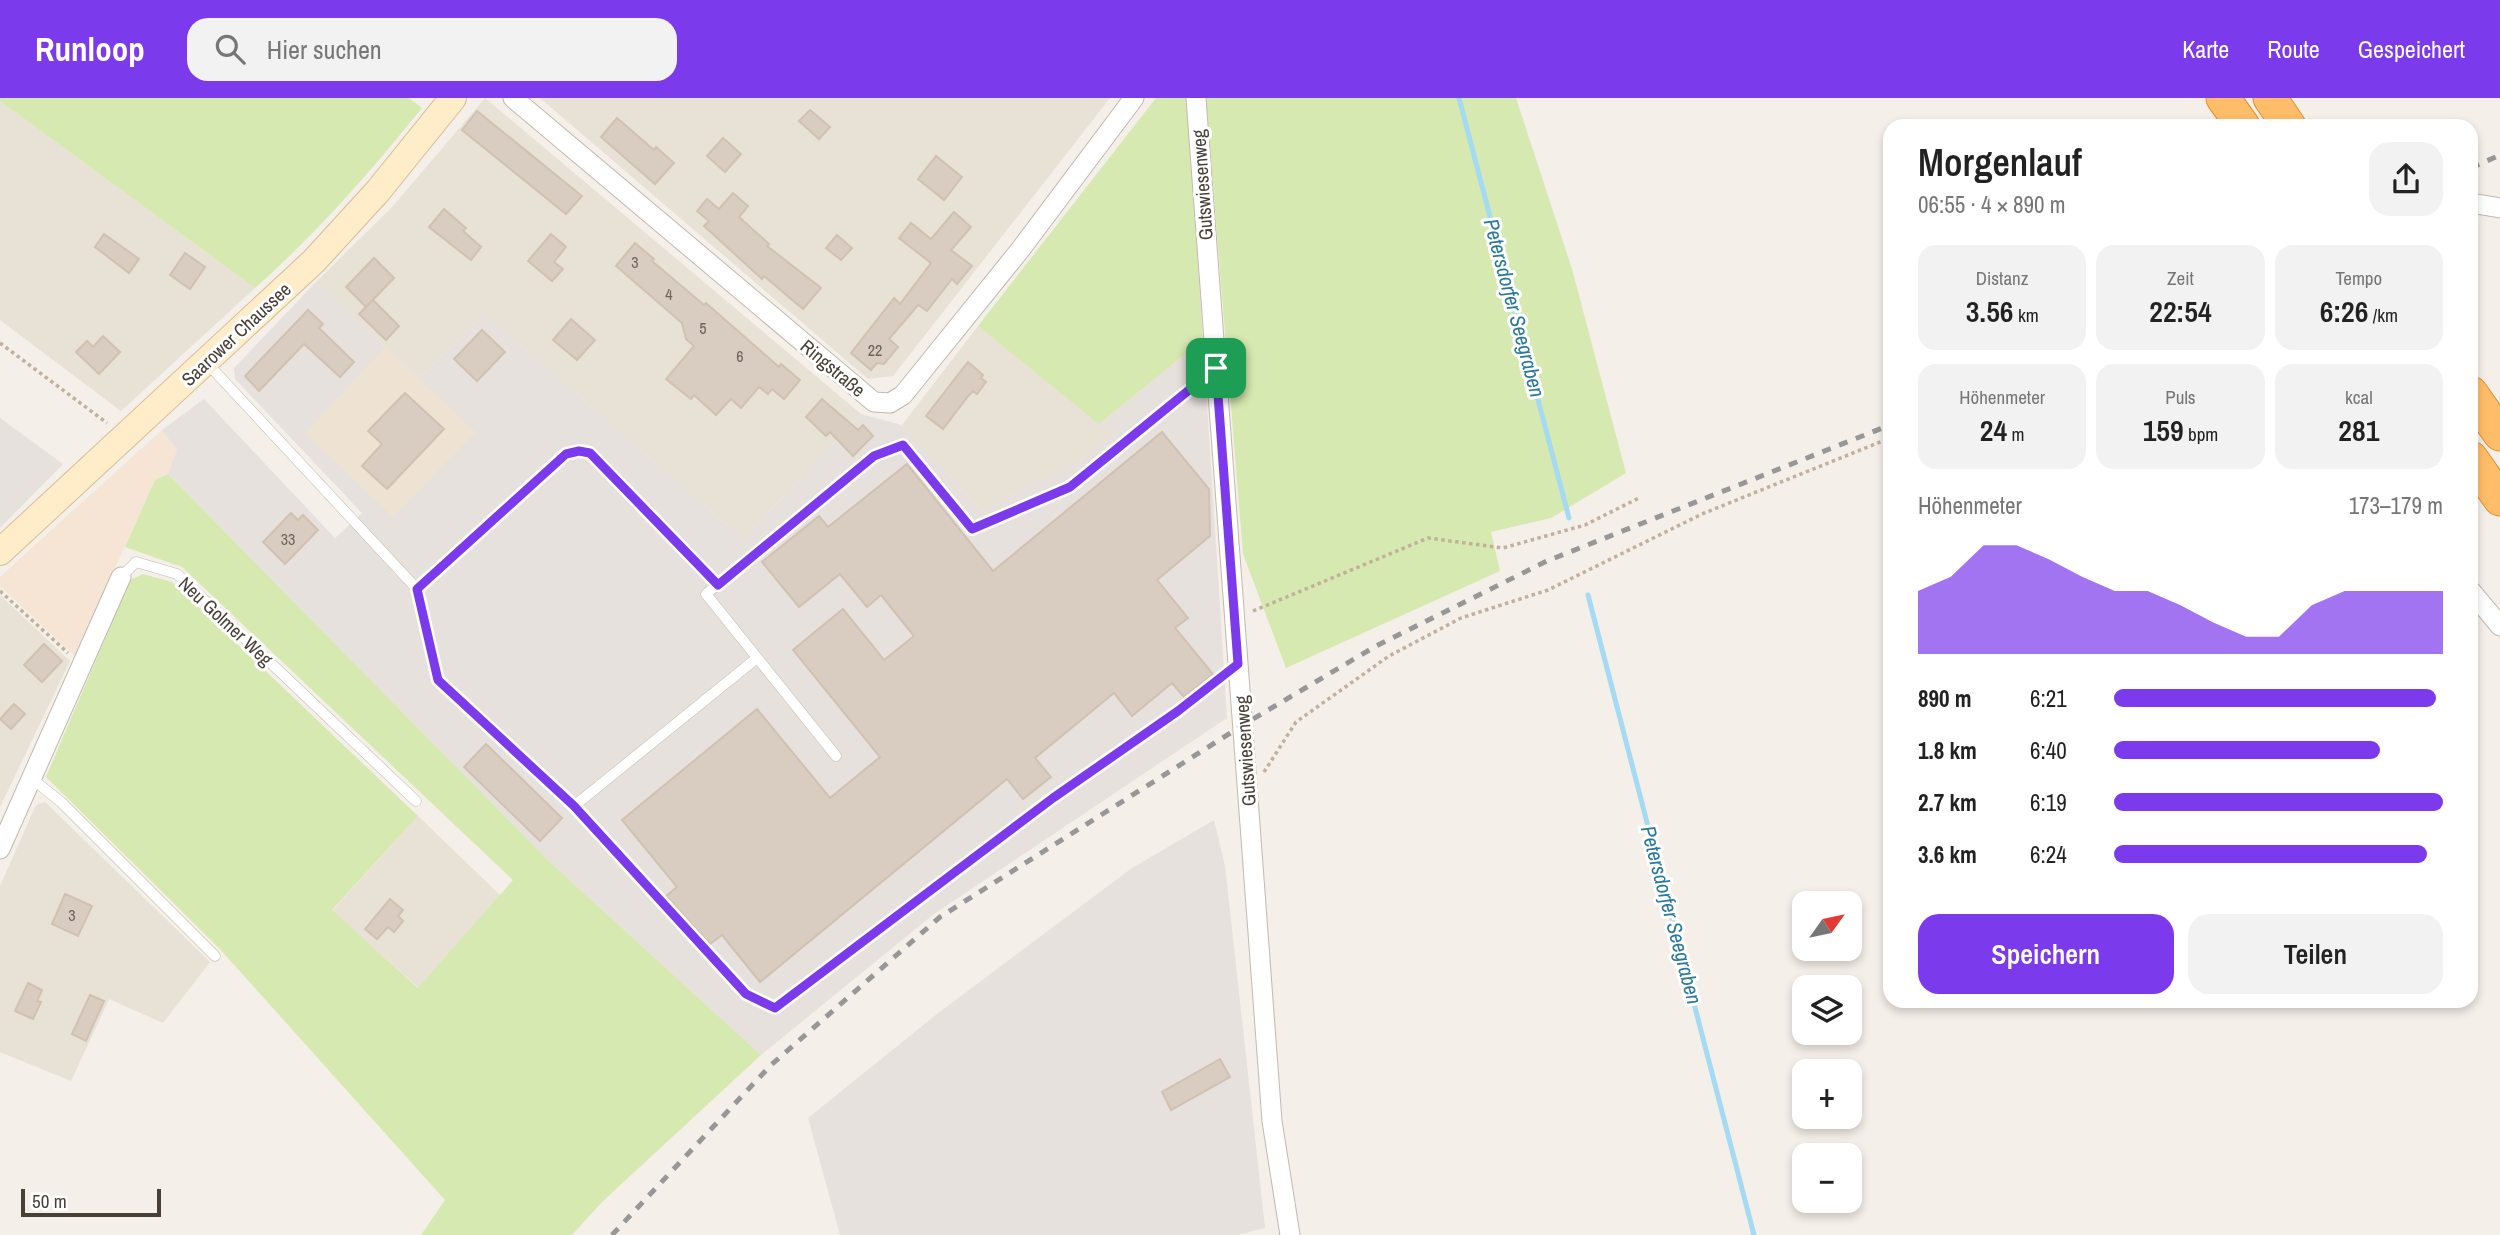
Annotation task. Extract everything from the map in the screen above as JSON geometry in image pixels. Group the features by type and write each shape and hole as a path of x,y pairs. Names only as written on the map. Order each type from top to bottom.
{"highway":[{"path":"2223,98 2237,119"},
{"path":"2270,98 2284,119"},
{"path":"2478,403 2500,434"},
{"path":"2478,468 2500,499"}],"main road":[{"name":"Saarower Chaussee","path":"0,552 314,261 378,191 453,98"}],"street":[{"name":"Ringstraße","path":"513,98 874,402 890,403 903,395 1020,250 1134,98"},
{"name":"Gutswiesenweg","path":"1196,98 1272,1121 1290,1235"},
{"path":"2478,204 2500,208"},
{"name":"Neu Golmer Weg","path":"0,849 121,577"},
{"path":"2478,599 2500,626"}],"lane":[{"path":"207,363 417,589 438,680 574,806 746,994 775,1008 1053,798 1178,711 1238,664"},
{"path":"836,757 706,594 874,456 903,445 972,529 1070,487 1216,368"},
{"path":"417,589 566,454 579,451 590,453 602,463 718,585"},
{"name":"Neu Golmer Weg","path":"121,577 136,562 177,574 416,801"},
{"path":"574,806 757,658"},
{"path":"32,778 61,802 215,956"}],"path":[{"path":"0,342 126,437"},
{"path":"1248,798 1296,722 1389,656 1461,618 1548,590 1702,514 1883,441"},
{"path":"1235,618 1428,538 1503,548 1585,525 1641,497"},
{"path":"0,591 81,666"}],"shaded area":[{"path":"485,98 861,414 743,539 484,313 419,378 316,282 393,206"},
{"path":"540,98 1110,98 893,376 868,379"},
{"path":"0,101 255,288 121,411 0,320"},
{"path":"316,282 419,378 484,313 743,539 861,414 902,425 982,510 1057,474 1114,436 1099,424 1203,340 1227,718 934,914 761,1055 550,862 168,474 177,450 162,430 204,399 335,538 362,513 235,379 234,368"},
{"path":"978,326 1115,436 1057,474 982,510 902,425"},
{"path":"385,347 476,432 393,517 305,433"},
{"path":"0,418 63,464 0,528"},
{"path":"162,430 177,450 168,474 155,480 75,656 0,586 0,577"},
{"path":"0,595 70,661 0,807"},
{"path":"45,802 210,962 163,1023 109,999 71,1081 0,1052 0,886 36,805"},
{"path":"418,816 501,896 419,988 332,911"},
{"path":"1214,820 1225,866 1265,1228 1237,1235 840,1235 808,1118 937,1014 1132,868"}],"green space":[{"path":"0,98 409,98 422,108 342,201 300,246 255,288 0,101"},
{"path":"1156,98 1187,98 1203,340 1099,424 978,326"},
{"path":"1206,98 1516,98 1572,269 1626,473 1551,518 1491,532 1500,571 1286,668 1243,554"},
{"path":"168,474 550,862 761,1055 602,1202 572,1235 421,1235 445,1200 219,948 46,777 130,580 143,574 172,582 418,816 332,910 418,988 513,880 182,567 125,547 155,480"}],"building":[{"path":"810,110 830,127 819,139 799,121"},
{"path":"477,111 582,196 566,214 462,130"},
{"path":"617,118 654,150 656,147 674,163 655,184 601,137"},
{"path":"723,138 741,154 725,172 707,156"},
{"path":"936,156 962,177 944,200 918,179"},
{"path":"733,193 748,206 739,217 769,244 767,246 821,288 803,309 764,276 762,279 704,226 709,221 697,211 707,199 719,209"},
{"path":"444,209 466,228 463,231 481,247 471,260 429,227"},
{"path":"954,212 971,227 951,250 972,266 957,284 952,279 927,311 918,305 889,339 898,347 884,364 877,363 871,370 851,353 894,298 900,304 931,263 899,238 911,223 931,239"},
{"path":"104,234 139,259 129,273 95,247"},
{"path":"551,234 566,247 554,262 563,269 552,281 528,261"},
{"path":"837,235 852,248 841,260 826,248"},
{"path":"635,243 704,305 706,303 779,367 781,364 800,380 784,399 772,389 768,394 759,387 741,408 731,399 716,415 694,395 691,399 666,379 694,346 686,339 682,323 616,266"},
{"path":"185,253 205,267 190,289 170,275"},
{"path":"374,258 394,278 366,307 346,287"},
{"path":"373,300 399,326 386,340 359,314"},
{"path":"308,310 323,324 319,328 354,362 340,377 304,344 259,391 245,376"},
{"path":"571,319 595,340 577,360 553,340"},
{"path":"482,330 505,352 477,381 454,359"},
{"path":"103,336 120,352 99,374 76,352 87,341 93,347"},
{"path":"968,362 983,375 981,378 986,382 977,394 973,391 969,395 943,429 926,416"},
{"path":"405,393 444,429 387,489 362,466 382,444 368,431"},
{"path":"822,399 858,430 863,425 873,436 853,456 830,432 826,436 806,417"},
{"path":"1162,432 1209,489 1210,536 1157,580 1188,618 1175,628 1213,674 1184,697 1172,683 1132,716 1114,693 1035,758 1051,777 1023,799 1007,779 760,982 722,935 710,944 666,896 677,887 622,820 757,709 830,798 880,757 793,650 843,609 884,660 914,636 881,595 867,607 840,574 799,607 762,562 819,516 828,527 907,464 993,571"},
{"path":"291,513 298,520 303,515 318,530 285,564 263,542"},
{"path":"44,644 62,661 42,682 24,665"},
{"path":"14,704 25,714 11,729 0,719"},
{"path":"486,744 562,818 540,841 464,767"},
{"path":"65,894 92,906 78,936 52,924"},
{"path":"390,899 403,910 398,916 403,921 394,932 388,927 377,939 365,929"},
{"path":"28,983 42,990 37,1001 41,1002 33,1019 15,1011"},
{"path":"90,995 104,1001 86,1041 72,1034"},
{"path":"1220,1059 1230,1077 1171,1110 1162,1092"}],"waterway":[{"name":"Petersdorfer Seegraben","path":"1459,98 1569,518"},
{"name":"Petersdorfer Seegraben","path":"1588,595 1754,1235"}],"railway":[{"path":"2478,165 2500,155"},
{"path":"612,1235 771,1065 940,917 1243,725 1376,646 1547,561 1883,428"}],"route":[{"path":"1216,368 1238,664 1178,711 1053,798 775,1008 746,994 574,806 438,680 417,589 566,454 579,451 590,453 602,463 718,585 874,456 903,445 972,529 1070,487 1216,368"}]}
